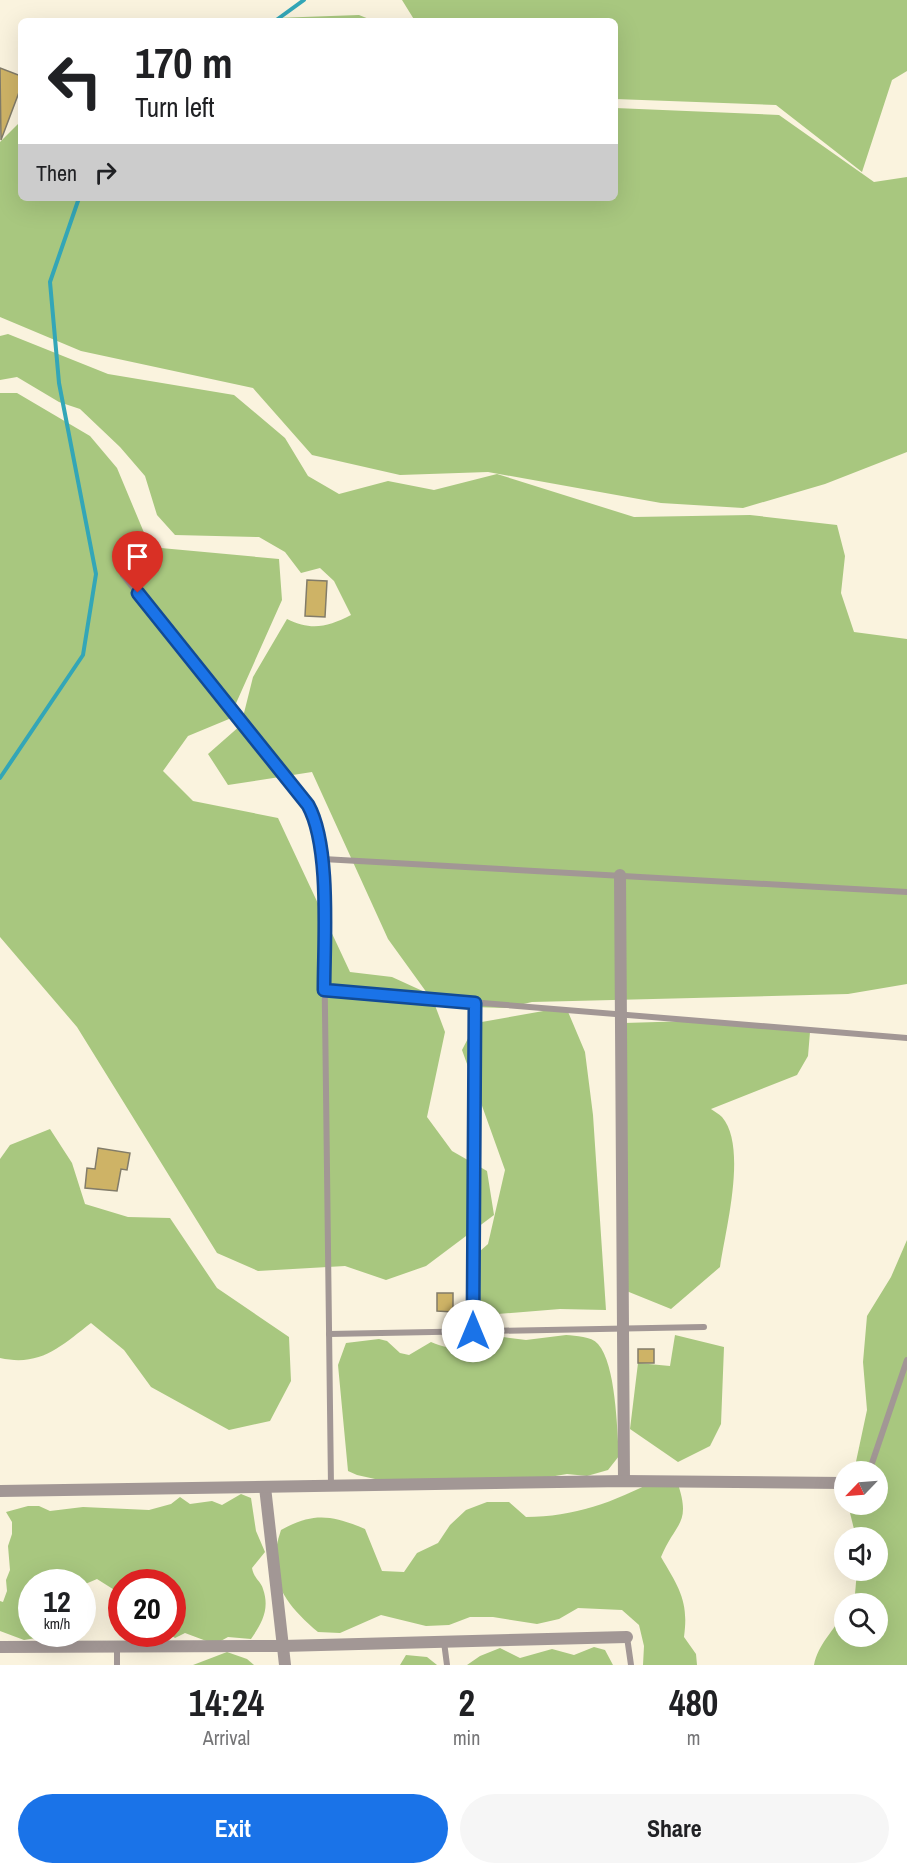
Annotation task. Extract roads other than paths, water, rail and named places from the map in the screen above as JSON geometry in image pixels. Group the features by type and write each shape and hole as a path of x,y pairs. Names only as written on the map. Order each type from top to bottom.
{"street":[{"path":"620,875 624,1481"},
{"path":"0,1491 624,1481 834,1483"},
{"path":"265,1487 285,1665"},
{"path":"186,1647 627,1637"},
{"path":"0,1647 108,1647"}],"lane":[{"path":"123,575 308,805 316,819 322,859 331,1486"},
{"path":"322,859 907,892"},
{"path":"324,990 907,1038"},
{"path":"473,1331 475,1003"},
{"path":"329,1334 704,1327"},
{"path":"873,1461 907,1360"},
{"path":"627,1637 631,1665"},
{"path":"443,1642 447,1665"},
{"path":"117,1647 117,1665"}],"waterway":[{"path":"279,18 304,0"},
{"path":"0,778 83,655 96,574 59,383 50,282 78,201"}]}
